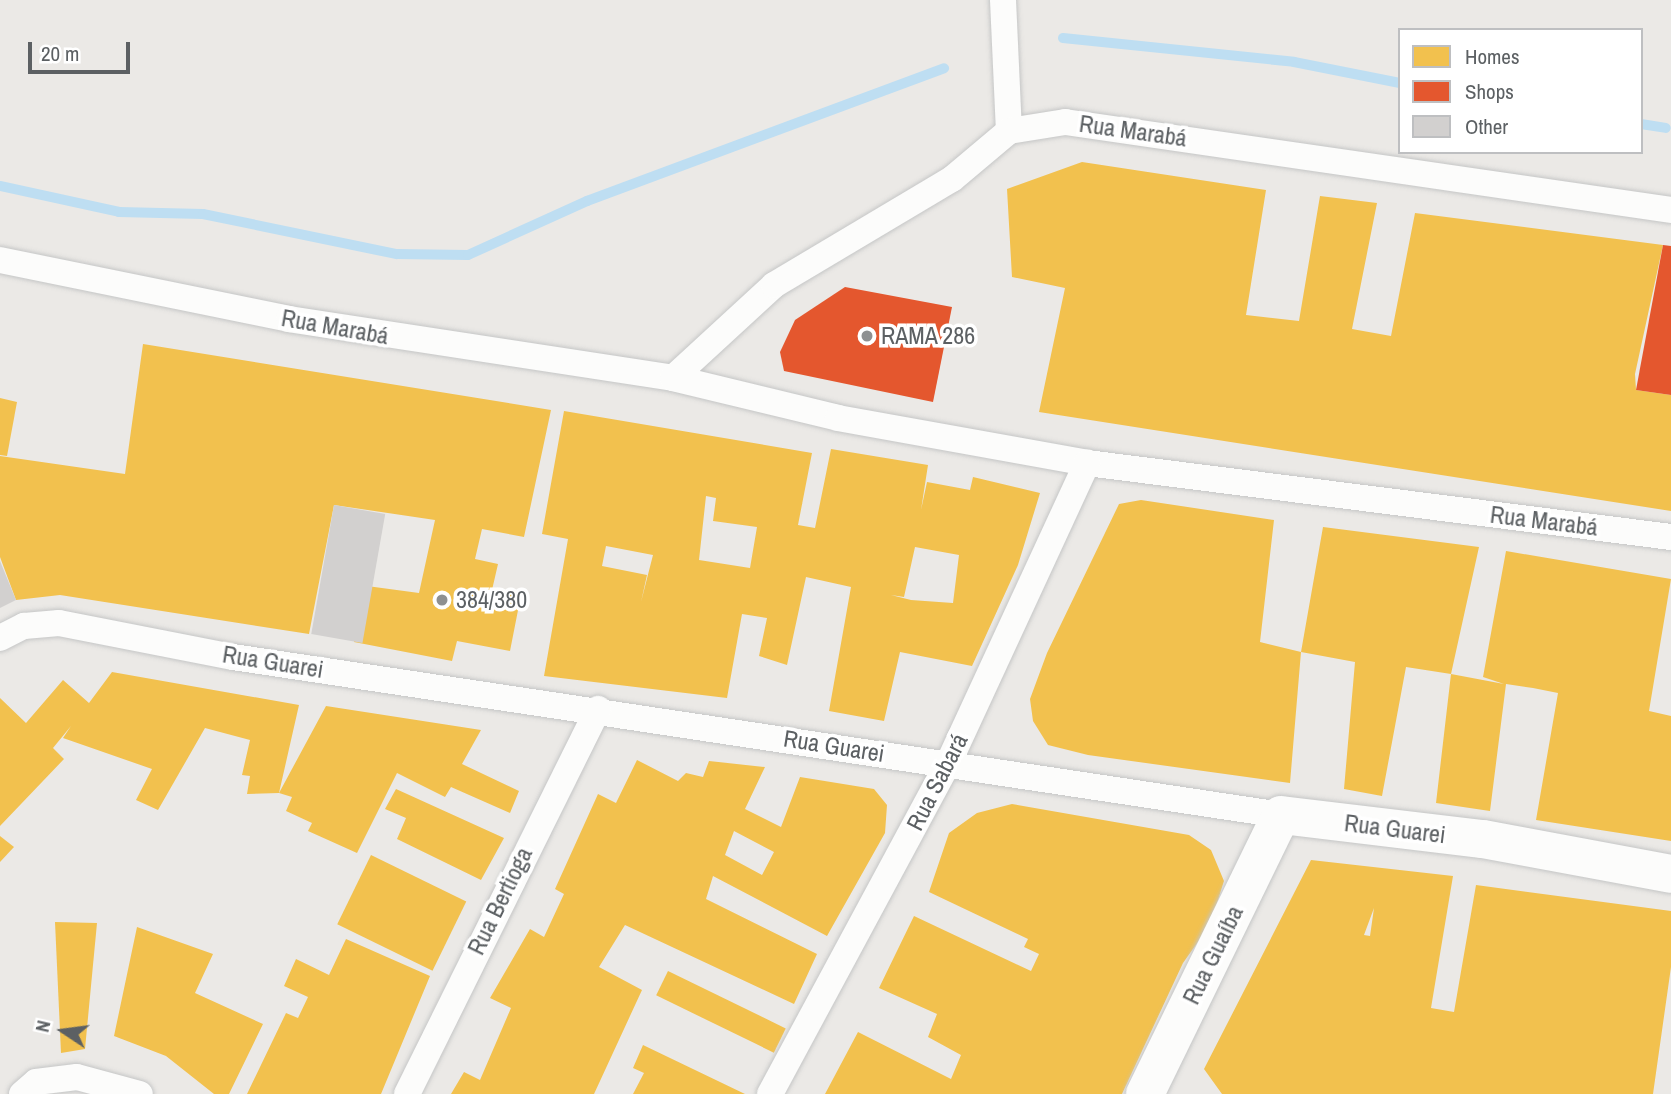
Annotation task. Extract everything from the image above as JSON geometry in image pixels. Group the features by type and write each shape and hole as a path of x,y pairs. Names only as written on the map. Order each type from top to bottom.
{"street":[{"path":"673,378 774,285 952,179 1009,131 1003,2"},
{"name":"Rua Marabá","path":"1009,131 1065,122 1671,210"},
{"name":"Rua Marabá","path":"0,260 289,319 673,378 838,418 1087,463 1671,537"},
{"name":"Rua Sabará","path":"770,1094 948,764 1087,463"},
{"name":"Rua Guarei","path":"0,638 24,626 59,623 233,657 598,709 1281,815 1483,839 1671,874"},
{"name":"Rua Bertioga","path":"407,1094 598,709"},
{"name":"Rua Guaíba","path":"1145,1094 1281,815"},
{"path":"22,1094 36,1082 77,1077 140,1094"}],"building: Homes":[{"path":"1082,162 1266,190 1246,315 1299,321 1320,196 1377,203 1352,329 1391,336 1415,213 1663,245 1635,374 1636,390 1671,395 1671,511 1039,412 1065,288 1012,277 1007,189"},
{"path":"143,344 551,410 524,537 482,529 475,559 498,564 492,590 521,595 510,651 457,641 452,661 354,642 367,586 419,593 435,520 334,505 309,634 60,595 16,600 0,557 0,456 125,474"},
{"path":"0,398 17,402 7,456 0,455"},
{"path":"564,411 812,453 798,525 815,528 831,449 928,465 921,510 927,482 970,490 973,477 1040,493 1018,565 972,666 900,652 884,721 829,711 851,587 806,577 787,665 759,656 767,618 742,614 727,698 544,676 568,539 542,534","holes":["706,496 716,498 713,521 757,527 750,568 699,560","606,546 653,555 641,602 647,575 602,566","915,547 959,555 953,603 911,600 891,595 904,597"]},
{"path":"1141,500 1274,520 1260,642 1301,652 1290,783 1088,755 1048,745 1033,721 1030,699 1047,653 1119,504"},
{"path":"1323,527 1479,547 1451,674 1406,667 1382,796 1344,789 1355,662 1301,652"},
{"path":"1506,551 1671,579 1649,711 1671,716 1671,841 1536,820 1558,693 1533,688 1506,684 1490,811 1436,803 1451,674 1504,684 1483,677"},
{"path":"112,672 299,705 279,793 247,794 250,776 242,775 250,740 205,728 158,810 136,800 152,769 63,738 71,726 53,748 64,759 0,826 0,698 26,723 63,680 89,703"},
{"path":"326,706 481,730 462,764 519,791 510,813 451,787 445,797 397,773 357,853 308,831 312,823 286,811 292,797 279,793"},
{"path":"637,760 678,781 686,773 703,777 709,761 765,767 745,809 781,827 800,777 874,789 887,805 885,833 827,936 713,876 706,899 817,954 794,1004 625,925 599,967 642,990 594,1094 451,1094 464,1072 480,1080 511,1008 490,998 530,929 544,937 564,894 555,889 598,794 616,803","holes":["734,831 774,852 762,875 725,855"]},
{"path":"396,789 504,838 481,880 397,839 406,818 385,809"},
{"path":"1012,804 1189,835 1211,850 1224,881 1210,925 1183,963 1122,1094 825,1094 858,1032 951,1079 961,1055 928,1037 937,1014 879,988 914,916 1031,971 1039,954 1024,947 1028,939 929,892 949,833 977,813"},
{"path":"0,836 14,847 0,862"},
{"path":"371,855 466,901 433,971 337,924"},
{"path":"1311,860 1453,876 1431,1008 1454,1012 1476,885 1671,911 1671,967 1653,1094 1222,1094 1204,1069","holes":["1374,908 1370,936 1364,935"]},
{"path":"55,922 97,923 85,1049 61,1053"},
{"path":"137,927 213,954 195,993 263,1024 229,1094 214,1094 166,1056 114,1036"},
{"path":"346,939 430,976 381,1094 247,1094 286,1013 298,1018 308,997 284,986 296,959 329,975"},
{"path":"668,971 786,1028 774,1053 656,995"},
{"path":"643,1045 745,1094 633,1094 644,1073 633,1068"}],"building: Shops":[{"path":"1663,245 1671,246 1671,395 1636,390"},
{"name":"RAMA 286","path":"845,287 952,307 933,402 784,371 780,352 795,320"}],"building: Other":[{"path":"334,505 385,514 362,643 311,634"},
{"path":"0,561 16,600 0,608"}],"waterway":[{"path":"1063,38 1294,62 1398,83"},
{"path":"0,186 119,212 203,214 397,254 468,255 587,201 944,68"},
{"path":"1643,124 1666,128"}],"place":[{"name":"RAMA 286","path":"867,336"},
{"name":"384/380","path":"442,600"}]}
